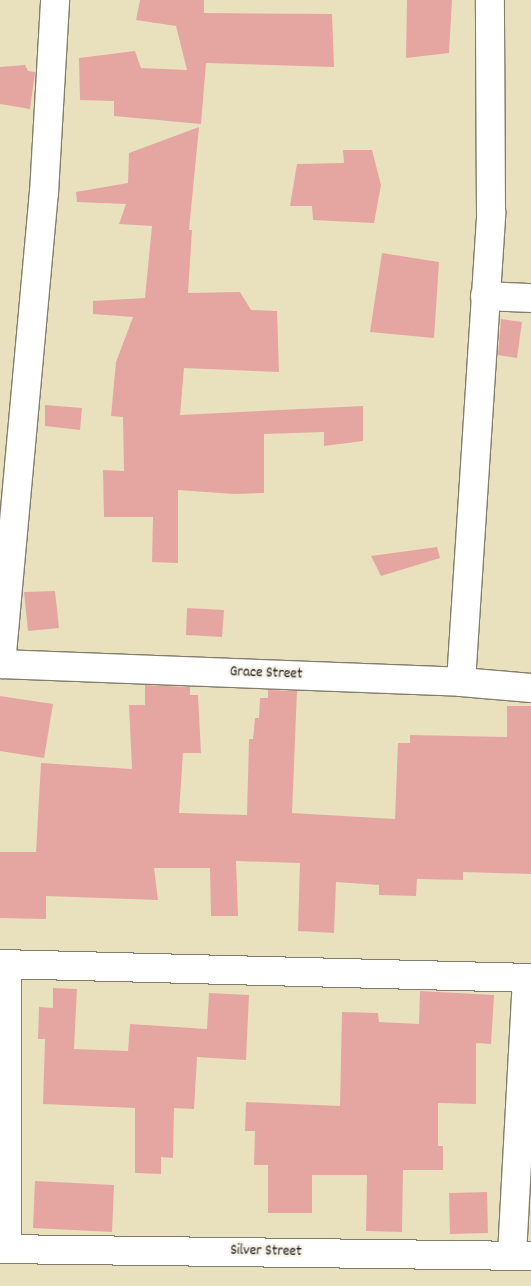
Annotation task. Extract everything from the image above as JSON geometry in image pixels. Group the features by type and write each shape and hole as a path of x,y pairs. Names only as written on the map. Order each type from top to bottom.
{"street":[{"path":"1,664 44,201 55,0"},
{"path":"461,682 492,212 490,0"},
{"path":"485,296 531,298"},
{"name":"Grace Street","path":"1,664 461,682 531,688"},
{"path":"3,1249 4,964 529,978 522,1256"},
{"name":"Silver Street","path":"3,1249 522,1256"}],"building":[{"path":"140,0 204,0 204,13 332,14 334,67 206,63 201,124 114,116 114,101 80,100 79,58 135,51 141,68 187,70 176,26 136,20"},
{"path":"407,0 452,0 449,53 406,58"},
{"path":"25,65 28,71 35,72 30,109 0,104 0,67"},
{"path":"199,127 189,230 192,230 188,293 240,292 251,310 277,311 279,372 184,368 180,415 363,406 363,441 324,446 324,432 264,434 264,493 234,494 178,490 178,563 152,562 153,517 104,517 103,470 124,471 123,417 111,416 116,362 133,317 93,314 93,301 145,298 152,226 119,224 126,204 77,202 76,192 128,183 129,153"},
{"path":"343,150 372,150 381,185 374,223 313,220 312,206 290,206 297,164 344,163"},
{"path":"382,253 439,262 434,338 370,332"},
{"path":"501,319 522,322 517,358 498,355"},
{"path":"45,405 82,408 80,430 45,426"},
{"path":"437,547 440,558 381,576 371,556"},
{"path":"55,591 59,628 28,631 24,592"},
{"path":"187,608 224,610 222,637 186,635"},
{"path":"145,685 190,687 190,695 198,695 201,753 183,753 179,813 247,815 249,739 253,739 255,718 259,718 260,698 268,698 268,690 297,691 292,813 395,819 398,743 410,743 410,735 507,737 507,706 531,706 531,874 463,872 463,880 417,879 416,896 379,895 379,885 336,882 334,933 298,931 300,863 236,861 238,916 211,916 210,868 154,868 158,900 46,896 46,919 0,918 0,852 36,852 41,763 132,769 129,705 145,705"},
{"path":"0,696 53,704 44,758 0,751"},
{"path":"53,988 77,989 74,1049 128,1051 130,1024 207,1029 209,993 249,995 246,1060 197,1057 194,1109 174,1108 173,1158 161,1157 161,1174 135,1173 135,1108 43,1104 45,1039 38,1039 39,1007 53,1008"},
{"path":"420,991 494,995 491,1044 476,1043 476,1104 438,1103 438,1146 443,1146 443,1170 403,1170 402,1232 366,1231 367,1175 312,1175 312,1213 268,1213 268,1165 254,1165 255,1131 245,1131 246,1102 340,1106 342,1012 378,1013 379,1022 419,1024"},
{"path":"35,1181 114,1185 112,1232 33,1228"},
{"path":"487,1192 488,1233 450,1234 449,1193"}]}
